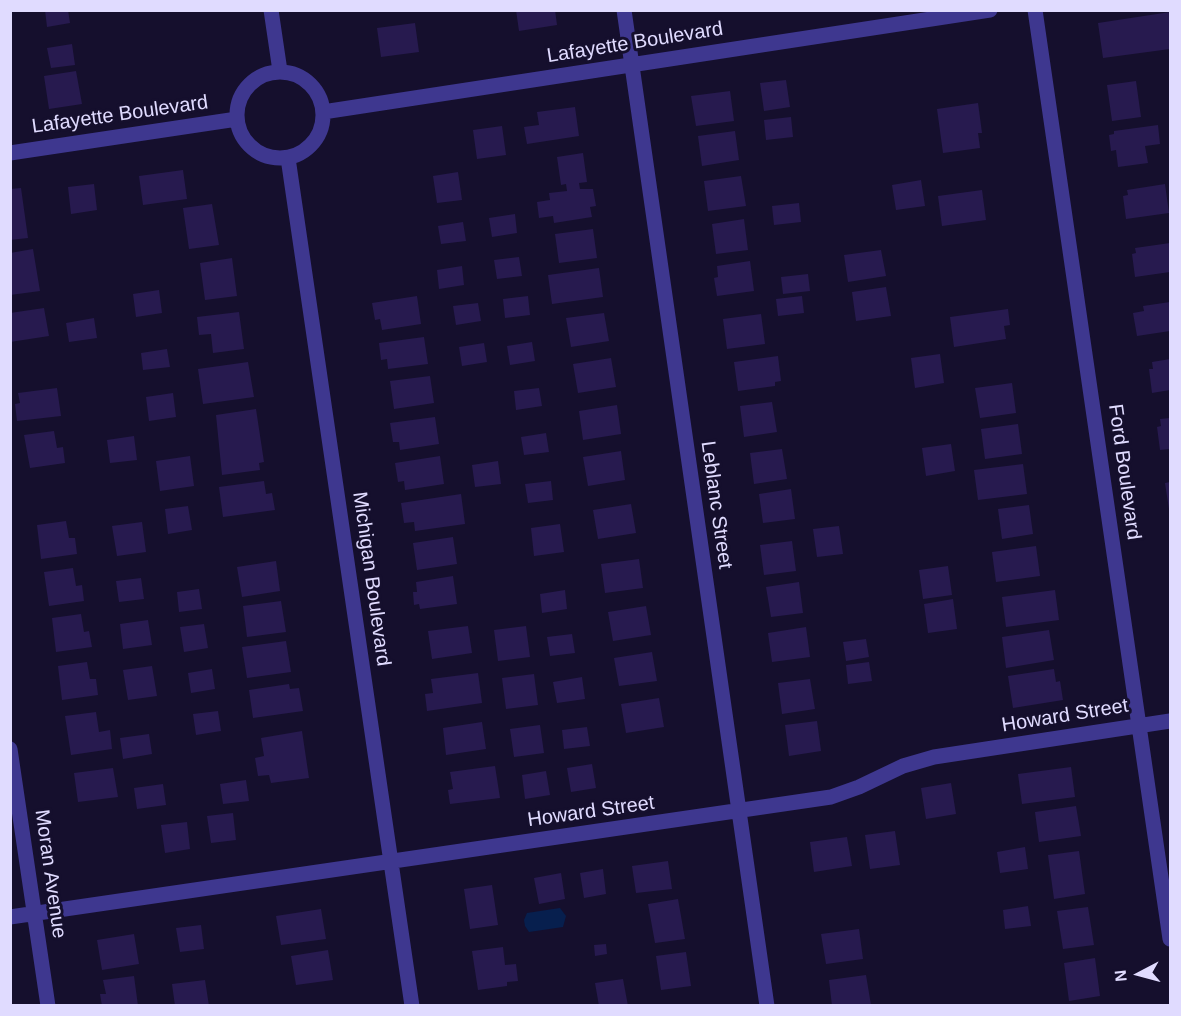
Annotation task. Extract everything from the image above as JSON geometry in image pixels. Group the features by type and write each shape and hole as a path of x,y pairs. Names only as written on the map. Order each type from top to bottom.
{"street":[{"path":"271,10 280,71"},
{"name":"Leblanc Street","path":"624,10 767,1005"},
{"name":"Lafayette Boulevard","path":"323,112 990,10"},
{"name":"Ford Boulevard","path":"1035,10 1170,939"},
{"path":"280,71 296,75 311,84 320,99 323,112 320,132 310,146 296,156 279,159 261,154 247,144 240,132 236,112 241,96 251,82 264,74 280,71"},
{"name":"Lafayette Boulevard","path":"10,153 237,119"},
{"name":"Michigan Boulevard","path":"288,158 412,1005"},
{"name":"Howard Street","path":"10,917 831,797 859,787 903,766 934,757 1170,721"},
{"name":"Moran Avenue","path":"10,749 48,1005"}],"water":[{"path":"560,908 566,916 563,927 529,932 525,926 524,920 527,913"}],"building":[{"path":"45,10 68,10 70,23 47,27"},
{"path":"516,10 555,10 557,25 519,31"},
{"path":"1170,12 1170,49 1103,58 1098,23"},
{"path":"415,23 419,52 381,57 377,28"},
{"path":"72,44 75,65 51,68 47,48"},
{"path":"76,71 82,104 49,109 44,76"},
{"path":"786,80 790,107 764,111 760,83"},
{"path":"1136,81 1141,117 1112,121 1107,85"},
{"path":"730,91 734,121 696,126 691,96"},
{"path":"978,103 982,133 978,133 980,148 943,153 937,109"},
{"path":"575,107 579,136 527,144 524,127 539,125 537,112"},
{"path":"791,117 793,137 766,140 764,120"},
{"path":"1158,125 1160,144 1145,146 1148,163 1118,167 1116,150 1111,151 1109,135 1114,134 1114,131"},
{"path":"502,126 506,155 477,159 473,130"},
{"path":"735,131 739,160 702,166 698,136"},
{"path":"583,153 587,182 579,183 580,189 593,189 596,206 590,207 592,217 554,223 553,216 539,218 537,202 550,200 549,193 567,191 566,184 561,185 557,157"},
{"path":"183,170 187,199 143,205 139,176"},
{"path":"458,172 462,200 437,203 433,176"},
{"path":"741,176 746,206 708,211 704,181"},
{"path":"921,180 925,206 896,210 892,185"},
{"path":"94,184 97,210 71,214 68,187"},
{"path":"1165,184 1169,213 1126,219 1123,196 1128,195 1127,190"},
{"path":"21,188 28,238 10,240 10,189"},
{"path":"982,190 986,220 942,226 938,196"},
{"path":"799,203 801,222 774,225 772,206"},
{"path":"212,204 219,245 189,249 183,208"},
{"path":"515,214 517,233 492,237 489,218"},
{"path":"744,219 748,250 716,254 712,224"},
{"path":"463,222 466,241 441,244 438,226"},
{"path":"593,229 597,258 559,263 555,234"},
{"path":"1170,243 1170,272 1135,277 1132,254 1136,253 1135,248"},
{"path":"33,249 40,291 10,295 10,253"},
{"path":"881,250 886,276 848,282 844,255"},
{"path":"519,257 522,276 497,279 494,260"},
{"path":"232,258 237,296 205,300 200,263"},
{"path":"750,261 754,291 717,296 714,278 718,277 717,266"},
{"path":"462,266 464,285 439,289 437,270"},
{"path":"599,268 603,297 552,304 548,275"},
{"path":"808,274 810,291 783,294 781,277"},
{"path":"886,287 891,316 856,321 852,292"},
{"path":"159,290 162,313 136,317 133,294"},
{"path":"417,296 421,324 382,330 380,319 375,320 372,303"},
{"path":"528,296 530,315 505,318 503,299"},
{"path":"802,296 804,313 778,316 776,299"},
{"path":"1170,302 1170,331 1137,336 1133,313 1144,311 1143,306"},
{"path":"478,303 481,321 456,325 453,306"},
{"path":"44,308 49,336 10,342 10,313"},
{"path":"1008,309 1010,325 1004,326 1006,339 954,347 950,317"},
{"path":"239,312 244,349 213,353 211,334 199,335 197,317"},
{"path":"604,313 609,341 571,347 566,318"},
{"path":"761,314 765,344 727,349 723,319"},
{"path":"94,318 97,338 69,342 66,323"},
{"path":"424,337 428,364 388,369 387,359 381,360 379,343"},
{"path":"532,342 535,361 510,365 507,346"},
{"path":"484,343 487,362 462,366 459,347"},
{"path":"167,349 170,367 143,370 141,353"},
{"path":"940,354 944,383 915,388 911,358"},
{"path":"778,356 781,381 775,382 775,386 738,391 734,362"},
{"path":"611,358 616,387 578,393 573,364"},
{"path":"1170,359 1170,390 1152,393 1149,369 1153,369 1152,362"},
{"path":"248,362 254,397 203,404 198,369"},
{"path":"430,376 434,403 394,409 390,381"},
{"path":"1012,383 1016,413 980,418 975,388"},
{"path":"57,388 61,416 17,421 15,404 20,403 18,393"},
{"path":"539,388 542,406 516,410 514,391"},
{"path":"173,393 176,417 149,421 146,397"},
{"path":"772,402 777,432 744,437 740,406"},
{"path":"617,405 621,434 583,440 579,411"},
{"path":"256,409 264,462 259,463 260,470 222,475 216,415"},
{"path":"435,417 439,444 400,450 399,442 393,442 390,423"},
{"path":"1170,418 1170,449 1160,450 1157,427 1161,426 1160,419"},
{"path":"1018,424 1022,454 985,459 981,429"},
{"path":"54,431 57,448 63,447 65,463 30,468 24,435"},
{"path":"546,433 549,452 524,455 521,437"},
{"path":"134,436 137,460 110,463 107,440"},
{"path":"951,444 955,471 926,476 922,448"},
{"path":"782,449 787,479 754,484 750,453"},
{"path":"621,451 625,480 588,486 583,457"},
{"path":"190,456 194,486 160,491 156,461"},
{"path":"440,456 444,484 405,490 404,481 398,482 395,463"},
{"path":"498,461 501,484 475,487 472,465"},
{"path":"1023,464 1027,494 978,500 974,470"},
{"path":"264,481 266,494 272,493 275,510 223,517 219,487"},
{"path":"551,481 553,500 528,503 525,484"},
{"path":"1170,482 1170,509 1169,509 1165,483"},
{"path":"791,489 795,519 763,523 759,494"},
{"path":"461,494 465,524 415,531 414,522 404,523 401,503"},
{"path":"631,504 636,533 598,539 593,510"},
{"path":"1029,505 1033,534 1002,539 998,509"},
{"path":"188,506 192,530 168,534 165,509"},
{"path":"66,521 69,538 75,538 77,554 41,559 37,525"},
{"path":"142,522 146,552 117,556 112,526"},
{"path":"560,524 564,552 534,556 531,528"},
{"path":"839,526 843,554 817,557 813,529"},
{"path":"453,537 457,564 417,570 413,543"},
{"path":"792,541 796,571 764,575 760,545"},
{"path":"1036,546 1040,576 996,582 992,552"},
{"path":"639,559 643,588 605,593 601,564"},
{"path":"276,561 280,591 242,597 237,567"},
{"path":"948,566 952,595 923,599 919,570"},
{"path":"73,568 76,586 82,585 84,601 49,606 44,572"},
{"path":"453,576 457,604 420,609 419,604 414,605 413,592 417,592 416,582"},
{"path":"141,578 144,599 119,602 116,581"},
{"path":"799,582 803,613 771,617 766,587"},
{"path":"199,589 202,609 179,612 177,592"},
{"path":"565,590 567,609 542,613 540,594"},
{"path":"1055,590 1059,620 1006,627 1002,597"},
{"path":"953,599 957,629 928,633 924,604"},
{"path":"281,601 286,632 247,637 243,606"},
{"path":"646,606 651,635 613,641 608,612"},
{"path":"81,614 84,632 89,631 92,647 56,652 52,618"},
{"path":"148,620 152,645 123,649 120,624"},
{"path":"204,624 208,648 184,652 180,627"},
{"path":"468,626 472,653 432,659 428,631"},
{"path":"526,626 530,657 498,661 494,630"},
{"path":"806,627 810,657 772,662 768,633"},
{"path":"1049,630 1054,660 1006,668 1002,637"},
{"path":"572,634 575,653 550,656 547,637"},
{"path":"866,639 869,657 846,661 843,642"},
{"path":"286,641 291,672 247,678 242,647"},
{"path":"652,652 657,681 619,686 614,658"},
{"path":"87,662 90,679 96,679 98,695 62,700 58,666"},
{"path":"869,662 872,681 848,684 846,665"},
{"path":"152,666 157,696 128,700 123,670"},
{"path":"212,669 215,689 191,693 188,673"},
{"path":"1054,669 1056,682 1060,681 1063,700 1013,708 1008,676"},
{"path":"478,673 482,703 427,711 425,694 433,693 431,679"},
{"path":"534,674 538,705 506,709 502,678"},
{"path":"582,677 585,699 557,703 553,682"},
{"path":"810,679 815,709 782,714 778,683"},
{"path":"289,684 290,689 299,688 303,711 253,718 249,690"},
{"path":"659,698 664,727 626,733 621,704"},
{"path":"218,711 221,731 196,735 193,714"},
{"path":"96,712 99,732 110,730 112,749 71,755 65,716"},
{"path":"817,721 821,751 789,756 785,725"},
{"path":"482,722 486,749 446,755 443,728"},
{"path":"540,725 544,753 514,757 510,729"},
{"path":"587,727 590,746 564,749 562,730"},
{"path":"302,731 309,778 271,783 269,775 258,776 255,758 264,756 261,738"},
{"path":"149,734 152,754 123,759 120,738"},
{"path":"592,764 596,788 571,792 567,768"},
{"path":"495,766 500,798 450,804 448,790 453,789 450,772"},
{"path":"1071,767 1075,797 1022,804 1018,774"},
{"path":"113,768 118,797 78,802 74,773"},
{"path":"546,771 550,795 525,799 522,775"},
{"path":"246,780 249,801 223,804 220,784"},
{"path":"951,783 956,814 926,819 921,788"},
{"path":"163,784 166,805 137,809 134,788"},
{"path":"1076,806 1081,836 1039,842 1035,812"},
{"path":"233,813 236,840 211,843 207,816"},
{"path":"187,822 190,849 165,853 161,825"},
{"path":"895,831 900,865 870,869 865,835"},
{"path":"847,837 852,866 814,872 810,842"},
{"path":"1025,847 1028,869 1000,873 997,852"},
{"path":"1079,851 1085,894 1054,899 1048,855"},
{"path":"668,861 672,889 636,893 632,866"},
{"path":"603,869 606,894 584,898 580,873"},
{"path":"561,873 565,899 539,904 534,878"},
{"path":"492,885 498,925 470,929 464,889"},
{"path":"678,899 685,939 655,943 648,904"},
{"path":"1028,906 1031,926 1005,929 1003,910"},
{"path":"1088,907 1094,945 1063,949 1057,911"},
{"path":"321,909 326,939 281,945 276,916"},
{"path":"201,925 204,949 180,952 176,928"},
{"path":"859,929 863,959 826,964 821,934"},
{"path":"134,934 139,964 102,970 97,940"},
{"path":"606,944 607,954 595,956 594,945"},
{"path":"503,947 505,965 516,964 518,981 507,982 507,986 478,990 472,951"},
{"path":"328,950 333,980 296,985 291,956"},
{"path":"686,952 691,986 661,990 656,956"},
{"path":"1095,958 1100,996 1069,1001 1064,963"},
{"path":"866,975 871,1005 832,1006 829,980"},
{"path":"134,976 138,1006 102,1006 100,994 106,994 103,980"},
{"path":"623,979 628,1006 599,1006 595,983"},
{"path":"205,980 209,1006 175,1006 172,984"}]}
